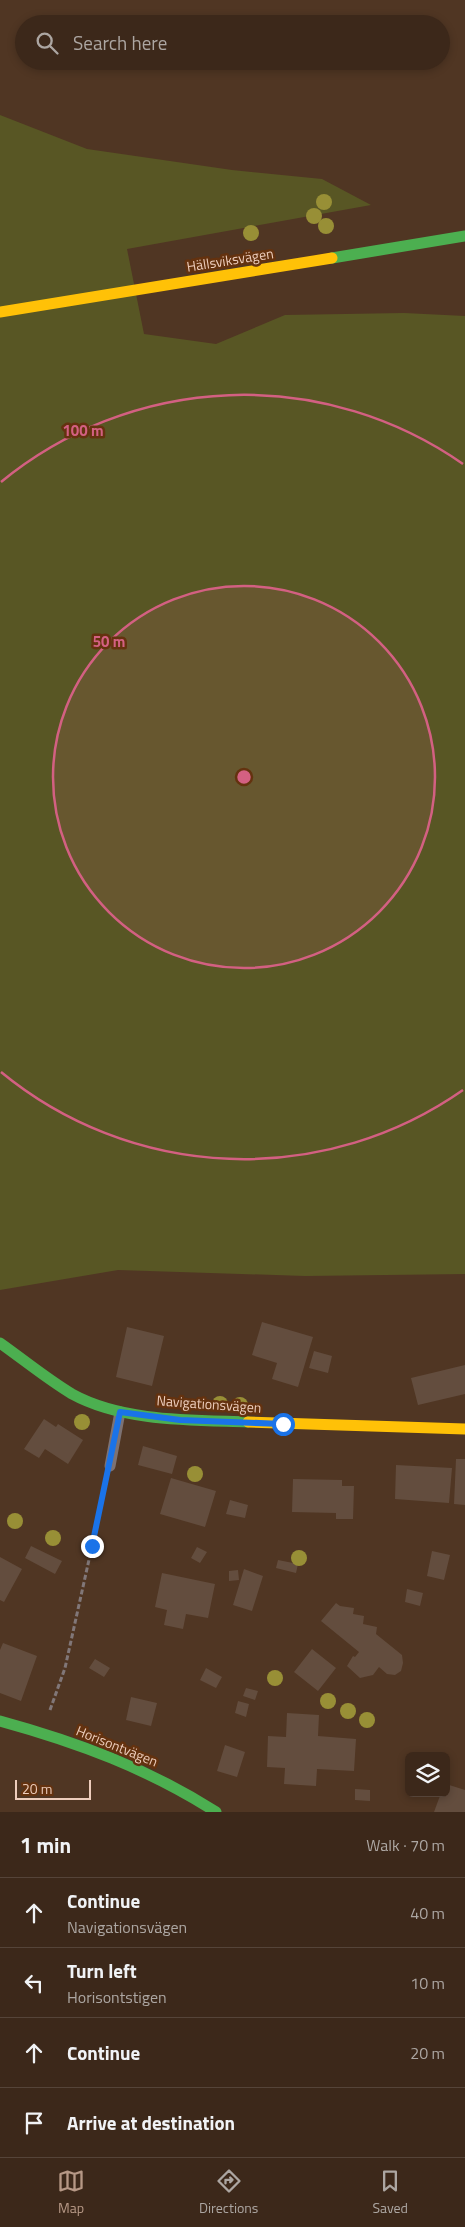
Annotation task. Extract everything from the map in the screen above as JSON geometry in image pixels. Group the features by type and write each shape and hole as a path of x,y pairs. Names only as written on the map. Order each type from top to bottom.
{"street":[{"name":"Hällsviksvägen","path":"0,312 465,236"},
{"name":"Navigationsvägen","path":"0,1343 74,1394 120,1412 180,1420 465,1430"},
{"name":"Horisontvägen","path":"0,1721 47,1734 140,1769 216,1812"}],"lane":[{"path":"110,1466 120,1412"}],"path":[{"path":"48,1715 65,1668 110,1466"}],"shaded area":[{"path":"0,115 87,149 232,170 322,179 371,205 127,249 144,334 216,344 285,315 404,313 465,316 465,1274 305,1276 118,1270 0,1290"}],"building":[{"path":"262,1322 313,1337 298,1387 272,1379 277,1363 252,1355"},
{"path":"127,1327 164,1336 152,1386 116,1377"},
{"path":"314,1351 332,1356 328,1373 309,1368"},
{"path":"465,1365 465,1394 418,1405 411,1378"},
{"path":"44,1419 56,1427 58,1424 83,1440 68,1464 45,1449 39,1458 24,1449"},
{"path":"143,1446 177,1456 172,1474 138,1465"},
{"path":"456,1459 465,1459 465,1505 454,1504"},
{"path":"396,1465 452,1468 449,1503 395,1499"},
{"path":"171,1478 216,1491 205,1527 160,1514"},
{"path":"293,1479 342,1480 342,1486 354,1486 353,1519 336,1519 336,1513 292,1512"},
{"path":"230,1500 248,1505 245,1518 226,1514"},
{"path":"31,1546 62,1561 55,1574 25,1558"},
{"path":"197,1547 207,1552 200,1563 191,1558"},
{"path":"432,1551 450,1555 444,1580 427,1576"},
{"path":"0,1557 22,1569 4,1602 0,1600"},
{"path":"278,1560 298,1564 296,1573 276,1568"},
{"path":"244,1569 263,1576 252,1611 233,1605"},
{"path":"238,1570 239,1580 229,1581 229,1571"},
{"path":"162,1573 215,1584 208,1618 186,1614 183,1629 164,1625 167,1610 155,1607"},
{"path":"407,1589 423,1593 420,1606 405,1602"},
{"path":"336,1603 340,1606 354,1608 353,1614 364,1616 363,1624 377,1627 376,1634 402,1655 401,1671 395,1675 387,1674 379,1667 373,1675 360,1678 347,1666 353,1656 355,1657 359,1652 321,1621"},
{"path":"3,1643 37,1656 21,1701 0,1693 0,1650"},
{"path":"312,1649 336,1668 318,1691 294,1672"},
{"path":"95,1659 110,1668 104,1677 89,1668"},
{"path":"206,1668 222,1677 216,1688 200,1680"},
{"path":"246,1688 258,1691 255,1700 243,1696"},
{"path":"131,1697 157,1703 151,1726 126,1720"},
{"path":"238,1701 249,1704 246,1717 235,1713"},
{"path":"287,1713 319,1715 318,1736 356,1739 354,1771 317,1769 316,1786 284,1784 285,1768 267,1767 268,1736 286,1737"},
{"path":"225,1745 245,1752 237,1777 217,1771"},
{"path":"450,1785 465,1790 465,1812 434,1812 440,1797 450,1797"},
{"path":"355,1789 370,1790 370,1801 355,1800"}],"traffic: fast":[{"path":"332,258 465,236"},
{"path":"0,1343 72,1394 113,1410 158,1418 248,1422"},
{"path":"0,1721 57,1738 112,1758 165,1783 216,1812"}],"traffic: slow":[{"path":"0,312 332,258"},
{"path":"248,1422 465,1429"}],"route":[{"path":"92,1546 120,1412 180,1420 283,1424"}]}
